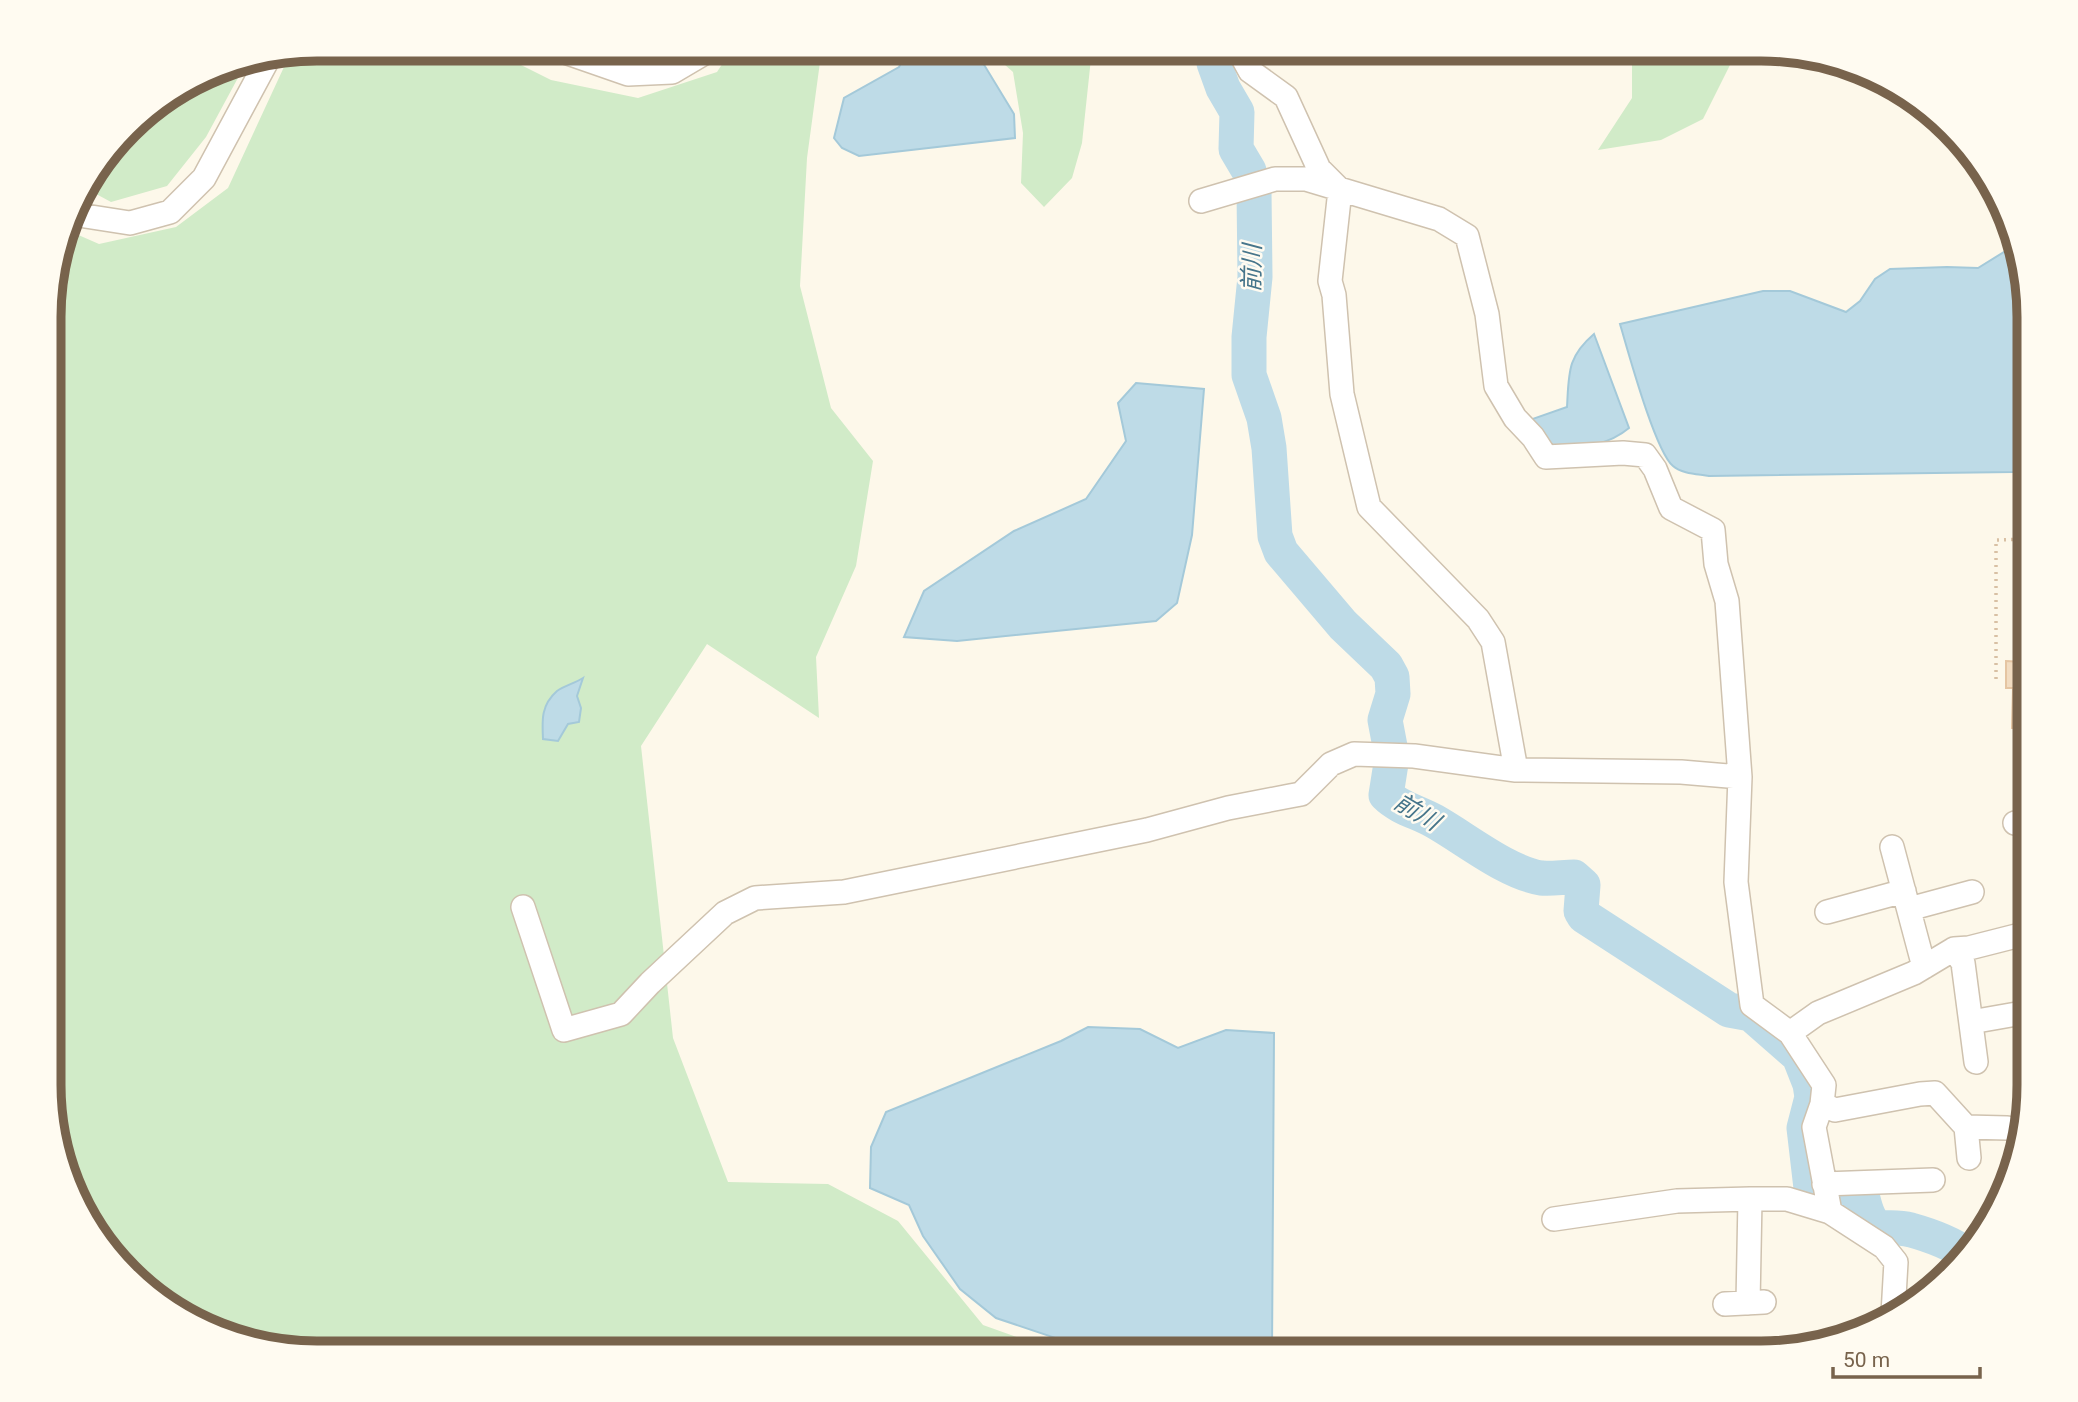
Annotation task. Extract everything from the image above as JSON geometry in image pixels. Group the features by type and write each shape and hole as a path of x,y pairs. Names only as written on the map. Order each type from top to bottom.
{"street":[{"path":"591,61 628,74 672,72 691,61"},
{"path":"1245,61 1250,71 1286,97 1318,169 1340,190"},
{"path":"83,215 130,223 170,212 204,178 264,67"},
{"path":"1202,201 1275,179 1306,179 1439,219 1467,236 1487,314 1496,386 1515,418 1533,437 1546,457 1623,453 1645,455 1655,469 1671,508 1713,530 1716,564 1727,601 1740,777 1736,882 1752,1005 1790,1033 1824,1085 1822,1104 1814,1127 1830,1212"},
{"path":"1340,190 1330,281 1334,295 1342,394 1368,507 1478,619 1493,642 1516,770"},
{"path":"523,907 564,1030 621,1014 725,913 755,898 844,892 1133,833 1228,808 1301,794 1331,764 1354,754 1414,756 1516,770 1681,772 1740,777"},
{"path":"1892,847 1924,967"},
{"path":"1827,912 1972,892"},
{"path":"1790,1033 1818,1013 1924,967 1954,949 2017,936"},
{"path":"1954,949 1963,963 1976,1062"},
{"path":"1971,1022 2017,1014"},
{"path":"1822,1104 1835,1110 1935,1093 1966,1127 1969,1158"},
{"path":"1966,1127 2007,1128"},
{"path":"1825,1184 1933,1180"},
{"path":"1725,1304 1756,1303 1750,1199"},
{"path":"1554,1219 1677,1201 1787,1199 1830,1212 1884,1247 1896,1262 1894,1303"}],"path":[{"path":"1996,678 1996,540 2017,539"}],"green space":[{"path":"513,61 551,80 638,98 717,72 724,61 836,61 820,62 807,158 800,286 831,408 873,461 856,566 816,657 819,718 707,644 641,746 673,1038 728,1182 828,1184 898,1221 983,1325 1028,1341 284,1339 219,1321 175,1298 136,1266 104,1227 81,1183 70,1151 63,1118 61,1085 63,284 75,234 99,244 176,227 228,188 286,63"},
{"path":"1001,61 1091,61 1082,143 1072,178 1044,207 1021,183 1023,133 1013,72"},
{"path":"1632,61 1732,61 1703,119 1661,140 1598,150 1632,98"},
{"path":"240,73 206,137 167,186 111,202 94,193 114,161 136,136 175,104 204,88"}],"water":[{"path":"902,61 982,61 1014,114 1015,138 859,156 842,148 834,138 844,98 899,67"},
{"path":"2008,250 2015,284 2017,317 2017,470 1709,476 1681,471 1666,457 1643,400 1620,324 1763,291 1790,291 1846,312 1860,301 1875,279 1890,269 1978,268"},
{"path":"1594,334 1629,428 1600,443 1545,452 1521,423 1567,407 1571,366 1579,350"},
{"path":"1136,383 1204,389 1192,535 1177,603 1156,621 957,641 904,637 924,591 1014,531 1086,499 1126,441 1118,403"},
{"path":"583,678 577,696 581,708 579,722 568,724 558,741 543,739 543,719 548,702 557,691"},
{"path":"1088,1027 1140,1029 1178,1048 1226,1030 1274,1033 1272,1341 1064,1341 996,1318 960,1289 923,1236 909,1205 870,1188 871,1147 886,1112 1061,1041"}],"building":[{"path":"2006,661 2017,662 2017,728 2012,728 2013,688 2006,688"}],"waterway":[{"name":"前川","path":"1214,61 1223,88 1237,112 1236,149 1249,171 1254,191 1255,277 1249,337 1249,375 1264,418 1269,448 1275,536 1281,552 1343,625 1386,666 1392,677 1393,694 1385,720 1392,757 1386,795 1514,869 1541,878 1574,877 1583,885 1581,911 1584,916 1729,1010 1751,1014 1799,1056 1810,1084 1812,1097 1804,1128 1811,1188 1835,1197 1844,1194 1863,1199 1875,1225 1925,1234 1957,1249"}]}
